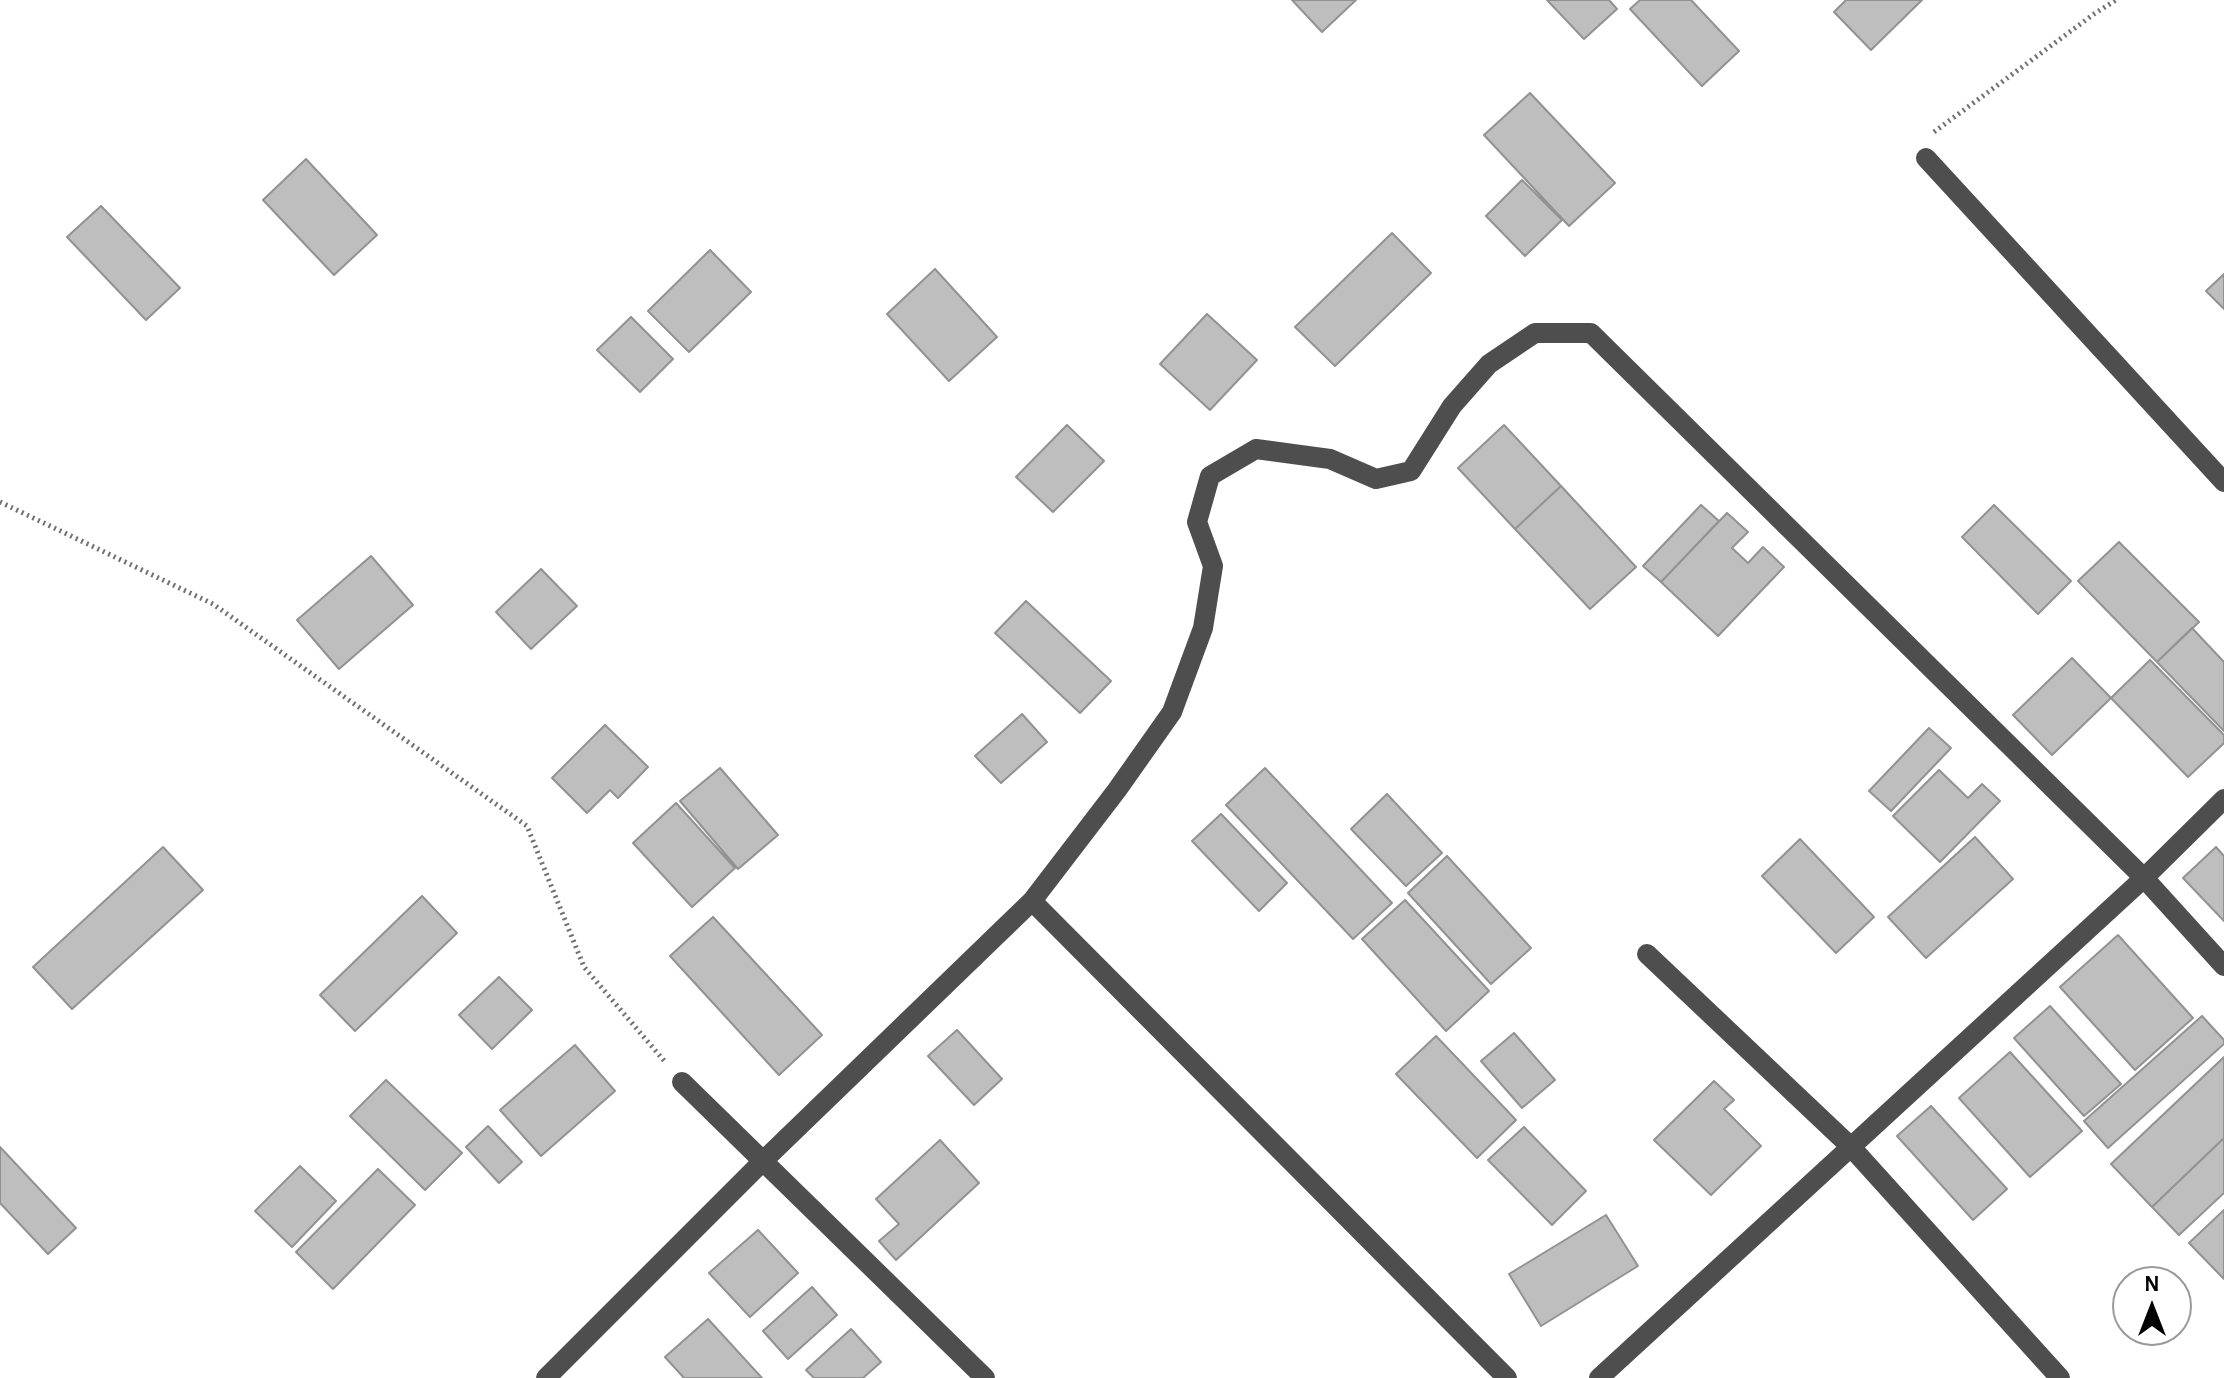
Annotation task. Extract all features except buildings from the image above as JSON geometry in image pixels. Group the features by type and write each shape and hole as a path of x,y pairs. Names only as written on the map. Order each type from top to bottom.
{"street":[{"path":"1926,158 2224,482"},
{"path":"546,1378 762,1162 1032,901 1117,790 1172,712 1203,628 1213,566 1197,522 1210,476 1256,449 1330,459 1376,479 1411,471 1452,406 1489,364 1535,333 1591,333 2144,878 2224,966"},
{"path":"1599,1378 2144,878 2224,799"},
{"path":"1032,901 1507,1378"},
{"path":"1647,954 1851,1147 2060,1378"},
{"path":"682,1082 985,1378"}],"path":[{"path":"1926,158 1925,145 1934,132 2116,0"},
{"path":"0,502 213,604 527,826 584,967 682,1082"}]}
